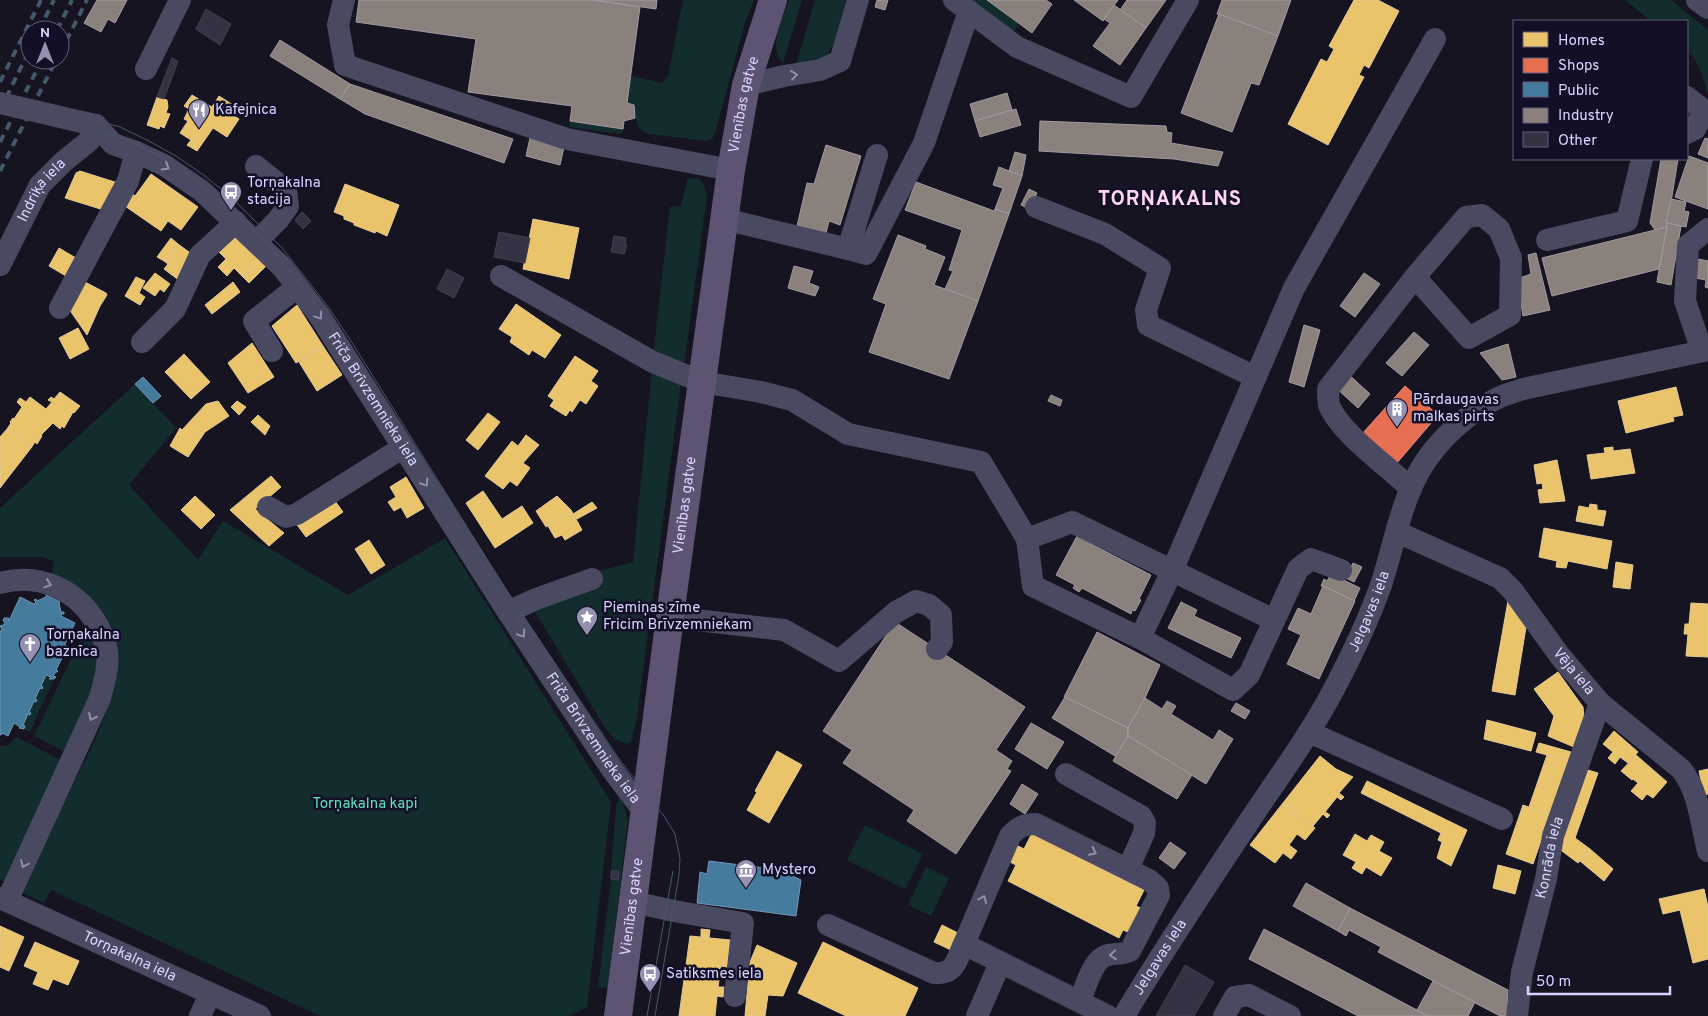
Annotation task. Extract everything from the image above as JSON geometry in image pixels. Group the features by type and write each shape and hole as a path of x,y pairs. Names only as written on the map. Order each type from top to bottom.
{"main road":[{"name":"Vienības gatve","path":"618,1016 731,170 746,86 773,0"}],"street":[{"path":"146,69 180,0"},
{"path":"344,0 338,25 345,65 567,139 731,170"},
{"path":"746,86 784,76 820,70 840,61 858,0"},
{"path":"724,219 866,254 924,143 962,6 1017,47 1131,97 1188,0"},
{"path":"1697,0 1708,8"},
{"path":"1140,638 1172,571 1294,288 1435,39"},
{"path":"1688,98 1706,113 1694,129 1688,132"},
{"path":"0,103 91,124"},
{"name":"Friča Brīvzemnieka iela","path":"91,124 113,144 164,165 202,192 236,222 282,268 319,315 508,612 612,768 645,813"},
{"name":"Indriķa iela","path":"0,266 40,185 63,162 89,141 91,124"},
{"path":"60,308 128,181 136,152"},
{"path":"848,249 878,155"},
{"path":"1547,240 1627,221 1642,160"},
{"path":"256,166 286,190 288,206 278,220 256,242"},
{"path":"1036,207 1105,234 1160,268 1146,310 1148,325 1255,377"},
{"path":"1411,489 1356,440 1337,420 1329,404 1328,389 1415,277 1466,217 1482,215 1499,229 1511,258 1510,315 1469,338 1415,277"},
{"path":"142,342 175,309 200,255 236,222"},
{"path":"1705,350 1685,301 1688,245 1708,229"},
{"path":"501,276 653,362 702,382 761,392 792,400 848,434 981,462 1027,539 1033,586 1140,638 1233,690 1248,675 1298,569 1312,559 1341,570"},
{"path":"272,351 254,321 297,287"},
{"name":"Jelgavas iela","path":"1124,1016 1162,952 1334,691 1363,633 1381,584 1414,479 1433,451 1454,429 1479,409 1494,400 1523,389 1705,350"},
{"path":"268,507 286,517 297,514 402,448"},
{"path":"1027,539 1072,522 1274,620"},
{"name":"Vēja iela","path":"1397,532 1500,578 1513,591 1560,656 1600,703 1681,769 1687,776 1692,786 1708,851"},
{"path":"508,612 536,599 592,579"},
{"path":"0,583 21,580 46,583 61,589 78,600 90,611 103,636 107,652 106,674 100,698 3,900"},
{"path":"670,617 784,630 839,661 896,612 916,601 929,605 942,615 942,642 937,649"},
{"name":"Konrāda iela","path":"1517,1016 1522,972 1546,879 1554,836 1600,703"},
{"path":"1310,730 1329,741 1502,818"},
{"path":"1066,774 1141,816 1145,823 1144,832 1128,869"},
{"path":"828,925 934,974 943,974 952,969 1010,836 1017,828 1027,824 1036,824 1149,880 1158,888 1159,895 1130,950 1124,954 1109,954 1102,957 1096,963 1080,1001"},
{"name":"Torņakalna iela","path":"3,900 260,1016"},
{"path":"633,902 674,911 743,922 735,996"},
{"path":"964,944 1108,1016"},
{"path":"977,1016 1000,963"},
{"path":"200,1016 210,994"},
{"path":"1224,1016 1235,997 1248,995 1290,1016"}],"green space":[{"path":"683,0 754,0 745,23 715,133 712,139 706,141 644,132 638,126 634,105 627,103 631,76 662,83 668,76"},
{"path":"789,0 802,0 783,63 778,56 776,41"},
{"path":"815,0 846,0 834,43 826,56 796,65"},
{"path":"969,0 987,0 1018,23 1020,27 1017,27 1013,32"},
{"path":"1625,0 1671,0 1708,30 1708,95 1698,65 1688,52 1688,20 1650,20"},
{"path":"570,121 625,129 622,133 618,134 569,127"},
{"path":"688,178 699,179 704,185 707,197 684,365 653,356 670,207 681,206"},
{"path":"652,369 681,384 637,717 631,742 626,744 614,739 604,726 534,610 591,573 633,562"},
{"name":"Torņakalna kapi","path":"135,384 176,428 129,485 198,560 223,521 348,595 445,538 611,802 587,1007 569,1016 320,1016 51,890 44,903 25,894 21,890 97,736 109,703 115,643 112,630 105,616 90,598 52,576 54,561 41,557 0,557 0,508"},
{"path":"88,624 94,634 98,670 71,755 34,736"},
{"path":"46,675 51,677 50,680 54,679 30,732 24,729 25,726 23,725 28,714 30,715 31,713 29,712 34,701 36,702 37,700 35,699 40,688 42,689 43,687 41,686"},
{"path":"16,737 67,763 4,882 0,880 0,746 8,746"},
{"path":"620,794 628,819 608,988 598,987 611,879 618,879 619,871 611,871 616,808"},
{"path":"865,825 923,854 905,889 847,860"},
{"path":"926,867 949,878 931,916 908,905"}],"building: Homes":[{"path":"1354,0 1378,0 1399,11 1369,68 1364,65 1359,75 1364,77 1328,145 1288,124 1321,59 1327,62 1334,49 1329,46"},
{"path":"192,95 212,107 219,96 233,105 228,112 239,119 227,137 213,128 197,151 187,145 191,140 180,133 188,121 184,119 189,109 184,106"},
{"path":"157,97 167,100 168,107 166,113 170,114 164,128 160,126 159,129 147,125"},
{"path":"80,171 121,184 107,211 65,198 76,173"},
{"path":"151,174 198,207 181,230 168,221 161,231 122,204 130,192 135,196"},
{"path":"345,184 399,205 387,236 354,225 354,223 344,219 344,216 334,212"},
{"path":"533,219 579,228 569,279 523,269"},
{"path":"232,232 260,260 243,277 234,268 227,276 218,267 226,259 216,249"},
{"path":"171,238 178,244 164,261 157,257"},
{"path":"178,244 193,255 180,272 184,276 180,281 164,269 168,264 164,261"},
{"path":"59,248 81,261 71,279 49,266"},
{"path":"260,260 266,266 249,283 243,277"},
{"path":"155,273 170,284 164,292 160,289 155,296 143,288"},
{"path":"136,277 145,281 139,293 145,297 140,305 125,296"},
{"path":"83,281 107,295 87,335 69,309"},
{"path":"233,282 240,292 212,314 205,305"},
{"path":"516,304 561,335 545,358 532,350 529,355 510,342 512,337 499,329"},
{"path":"297,305 323,346 296,363 272,326"},
{"path":"78,328 89,349 70,359 59,338"},
{"path":"252,343 274,377 248,393 228,363"},
{"path":"323,346 342,375 317,391 299,362"},
{"path":"184,354 210,382 191,399 165,372"},
{"path":"575,356 598,371 591,381 598,386 586,404 580,400 572,412 570,410 566,416 550,406 554,400 548,396"},
{"path":"1676,387 1683,415 1673,417 1674,421 1626,433 1618,401"},
{"path":"60,392 80,406 73,412 64,428 62,426 60,429 53,423 41,435 37,444 35,442 31,448 7,429 22,407 17,402 20,398 26,402 30,397 46,409 52,402 48,400 51,397 54,399"},
{"path":"218,401 229,416 205,432 188,457 170,446 180,428 182,430 206,404"},
{"path":"237,401 246,407 239,415 231,407"},
{"path":"488,413 500,422 478,450 466,440"},
{"path":"258,415 270,426 265,435 251,422"},
{"path":"7,429 31,448 0,488 0,437"},
{"path":"526,435 539,445 523,463 530,468 517,486 510,481 503,489 485,476 512,441 518,446"},
{"path":"1613,447 1613,451 1630,449 1635,473 1591,479 1587,455 1605,453 1604,448"},
{"path":"1557,460 1565,501 1540,503 1538,490 1543,489 1542,483 1537,484 1534,465"},
{"path":"271,476 281,487 255,509 284,533 269,546 230,510"},
{"path":"406,477 424,508 407,518 401,507 394,511 388,502 396,497 390,487"},
{"path":"483,491 502,519 522,506 533,523 495,548 466,503"},
{"path":"195,496 215,515 201,529 181,510"},
{"path":"557,496 571,510 546,527 536,511"},
{"path":"335,501 343,512 306,537 295,522"},
{"path":"592,502 597,508 577,519 573,514"},
{"path":"1590,504 1597,505 1597,510 1606,511 1603,526 1576,521 1579,506 1589,508"},
{"path":"571,510 582,530 565,540 562,535 555,538 548,526"},
{"path":"1544,528 1612,541 1607,569 1568,561 1566,568 1556,567 1557,561 1539,557"},
{"path":"369,540 385,565 371,574 355,549"},
{"path":"1616,562 1633,565 1630,589 1613,587"},
{"path":"1508,601 1526,627 1515,695 1492,691"},
{"path":"1691,603 1708,604 1708,657 1686,656 1688,634 1684,634 1685,624 1689,624"},
{"path":"1558,672 1583,707 1584,718 1574,747 1548,736 1554,716 1534,689"},
{"path":"1487,720 1536,733 1531,751 1484,739"},
{"path":"1614,731 1638,752 1628,763 1620,757 1615,764 1608,758 1613,752 1603,744"},
{"path":"1539,743 1571,752 1569,761 1536,752"},
{"path":"777,751 802,765 769,823 747,810"},
{"path":"1547,755 1569,761 1550,815 1529,807"},
{"path":"1636,755 1667,782 1653,798 1647,794 1642,800 1631,791 1638,783 1621,771"},
{"path":"1320,756 1336,769 1353,777 1339,793 1344,797 1341,800 1337,797 1325,812 1330,815 1327,818 1323,814 1313,826 1283,803"},
{"path":"1708,769 1708,794 1704,795 1699,771"},
{"path":"1588,770 1598,773 1575,838 1590,849 1578,863 1558,848"},
{"path":"1367,781 1467,830 1451,866 1437,858 1442,842 1438,840 1441,833 1361,793"},
{"path":"1283,803 1315,828 1305,840 1297,834 1289,845 1297,851 1291,859 1283,853 1275,863 1250,845"},
{"path":"1523,805 1550,815 1533,864 1506,854"},
{"path":"1032,833 1144,890 1136,906 1143,909 1130,933 1123,930 1119,938 1008,881 1016,865 1008,861 1016,845 1024,849"},
{"path":"1355,834 1367,841 1371,835 1384,842 1379,851 1392,858 1381,876 1366,867 1362,874 1352,868 1356,862 1343,855"},
{"path":"1590,849 1613,869 1604,881 1580,861"},
{"path":"1498,865 1521,871 1515,894 1493,888"},
{"path":"1704,889 1708,907 1708,959 1693,963 1680,910 1663,914 1659,899"},
{"path":"942,925 958,933 951,950 934,942"},
{"path":"0,926 24,937 9,971 0,967"},
{"path":"701,929 710,930 709,938 701,937"},
{"path":"690,936 730,940 727,967 721,966 718,987 724,987 723,997 717,996 715,1016 679,1016"},
{"path":"35,942 79,961 68,985 53,979 48,990 33,984 38,972 24,966"},
{"path":"823,942 918,988 905,1016 846,1016 798,993"},
{"path":"757,945 797,963 783,996 768,995 765,1016 745,1016 750,962"}],"building: Shops":[{"name":"Pārdaugavas malkas pirts","path":"1405,386 1438,415 1396,464 1362,434"}],"building: Public":[{"path":"143,377 161,396 153,403 135,384"},
{"name":"Torņakalna baznīca","path":"46,595 60,602 61,612 64,612 61,616 75,623 64,646 66,645 69,648 68,651 66,650 65,657 63,656 56,670 58,671 53,676 56,677 49,679 51,677 46,675 41,686 43,687 42,689 40,688 35,699 37,700 36,702 34,701 29,712 31,713 30,715 28,714 23,725 25,726 24,729 19,728 14,723 8,736 2,733 0,735 0,633 2,628 0,627 5,622 3,621 4,618 9,618 9,621 20,597 34,604 36,602 34,600 36,599 37,601 46,597"},
{"path":"709,861 780,870 801,880 796,916 697,903 700,872 707,874"}],"building: Industry":[{"path":"97,0 127,0 115,23 108,19 101,32 84,23"},
{"path":"359,0 593,0 640,7 627,103 634,105 635,118 624,121 623,129 570,121 572,106 468,92 476,39 356,22"},
{"path":"593,0 657,0 656,9"},
{"path":"877,0 888,0 885,10 875,7"},
{"path":"987,0 1046,0 1052,4 1032,33"},
{"path":"1074,0 1118,0 1103,21"},
{"path":"1127,0 1166,0 1146,28 1120,10"},
{"path":"1222,0 1291,0 1278,36 1217,14"},
{"path":"1114,5 1146,28 1120,65 1093,46 1110,23 1104,19"},
{"path":"1219,14 1278,36 1259,85 1251,83 1232,132 1181,113"},
{"path":"280,40 350,84 340,99 270,56"},
{"path":"350,84 513,139 504,163 365,114 340,99"},
{"path":"1007,93 1012,110 975,121 970,104"},
{"path":"1016,109 1021,125 980,137 975,121"},
{"path":"1040,121 1166,126 1167,132 1172,133 1171,143 1223,152 1218,166 1174,159 1039,151"},
{"path":"530,138 564,147 560,165 526,156"},
{"path":"1705,138 1708,139 1708,158 1698,154"},
{"path":"826,145 861,156 840,225 829,221 826,233 797,226 807,183 814,184"},
{"path":"1015,152 1026,155 1022,176 1009,171"},
{"path":"1689,156 1708,163 1708,209 1675,197"},
{"path":"1661,160 1678,160 1667,227 1655,230 1650,223"},
{"path":"999,167 1022,176 1009,214 995,209 1003,188 993,185"},
{"path":"916,182 994,211 995,209 1009,214 978,301 945,289 953,271 949,270 962,230 905,210"},
{"path":"1029,189 1037,193 1029,209 1021,205"},
{"path":"1671,199 1686,202 1684,211 1689,212 1686,227 1666,223"},
{"path":"1667,223 1681,226 1671,285 1657,282"},
{"path":"1667,227 1659,269 1552,296 1542,258"},
{"path":"898,235 926,246 925,249 945,257 934,285 978,301 949,379 869,352 886,304 873,299"},
{"path":"1536,253 1550,310 1523,316 1517,279 1531,274 1528,255"},
{"path":"1693,258 1708,261 1708,288 1705,287 1706,280 1690,277"},
{"path":"794,266 813,271 809,283 819,287 815,296 788,288"},
{"path":"1364,273 1380,284 1355,317 1340,306"},
{"path":"1304,325 1320,330 1304,387 1289,382"},
{"path":"1414,332 1429,345 1402,376 1386,363"},
{"path":"1508,344 1516,377 1502,380 1480,353"},
{"path":"1347,373 1370,394 1358,408 1335,387"},
{"path":"1051,395 1062,400 1060,406 1048,401"},
{"path":"1077,536 1094,542 1093,545 1151,575 1139,599 1141,600 1135,611 1132,610 1131,614 1082,588 1079,592 1073,588 1075,585 1056,575"},
{"path":"1353,563 1362,567 1354,582 1346,578"},
{"path":"1331,574 1360,588 1354,601 1321,586 1324,579 1327,581"},
{"path":"1323,586 1355,601 1319,679 1287,664 1301,635 1288,629 1298,608 1311,614"},
{"path":"1181,602 1197,610 1194,616 1241,638 1231,658 1168,628"},
{"path":"895,622 1025,707 996,750 1012,761 1007,769 1011,771 956,854 907,821 914,810 843,763 852,750 823,731"},
{"path":"1097,632 1160,665 1145,698 1128,728 1064,697"},
{"path":"1065,697 1128,728 1128,736 1115,756 1052,718"},
{"path":"1145,698 1162,709 1167,701 1176,706 1171,714 1213,740 1219,730 1233,739 1206,784 1128,736 1128,728"},
{"path":"1236,703 1250,711 1245,719 1231,711"},
{"path":"1031,723 1064,742 1047,769 1015,749"},
{"path":"1128,736 1192,775 1177,799 1113,761"},
{"path":"1022,784 1038,794 1025,814 1010,804"},
{"path":"1170,842 1186,853 1174,869 1159,858"},
{"path":"1306,883 1350,908 1338,931 1293,906"},
{"path":"1350,908 1508,990 1507,1016 1500,1016 1378,952 1381,947 1349,930 1346,936 1338,931"},
{"path":"1264,929 1428,1016 1358,1016 1249,959"},
{"path":"1433,981 1475,1002 1468,1016 1428,1016 1417,1010"}],"building: Other":[{"path":"206,9 231,24 220,45 196,29"},
{"path":"172,58 178,61 164,99 157,97"},
{"path":"302,212 311,221 303,229 295,220"},
{"path":"499,232 530,238 525,263 494,257"},
{"path":"614,236 626,238 625,245 627,245 624,254 611,252"},
{"path":"447,269 464,278 454,298 437,289"},
{"path":"611,871 619,871 618,880 611,879"},
{"path":"1185,965 1214,982 1194,1016 1156,1016"}],"tram line":[{"path":"0,98 120,127 176,156 233,199 283,249 329,308 510,596 619,759 664,816 675,834 680,858 679,875 655,1016"},
{"path":"0,108 67,122 132,142 167,160 189,175 260,236 291,271 337,334 523,628"},
{"path":"647,1016 673,871"}],"railway":[{"path":"0,82 41,0"},
{"path":"44,20 54,0"},
{"path":"62,20 72,0"},
{"path":"70,33 87,0"},
{"path":"0,110 20,69"},
{"path":"0,142 37,70"},
{"path":"0,171 51,70"}],"place":[{"name":"Kafejnica","path":"199,129"},
{"name":"Torņakalna stacija","path":"231,211"},
{"name":"Pārdaugavas malkas pirts","path":"1397,428"},
{"name":"Piemiņas zīme Fricim Brīvzemniekam","path":"587,636"},
{"name":"Torņakalna baznīca","path":"30,663"},
{"name":"Mystero","path":"746,889"},
{"name":"Satiksmes iela","path":"650,993"}],"district":[{"name":"TORŅAKALNS","path":"1170,200"}]}
